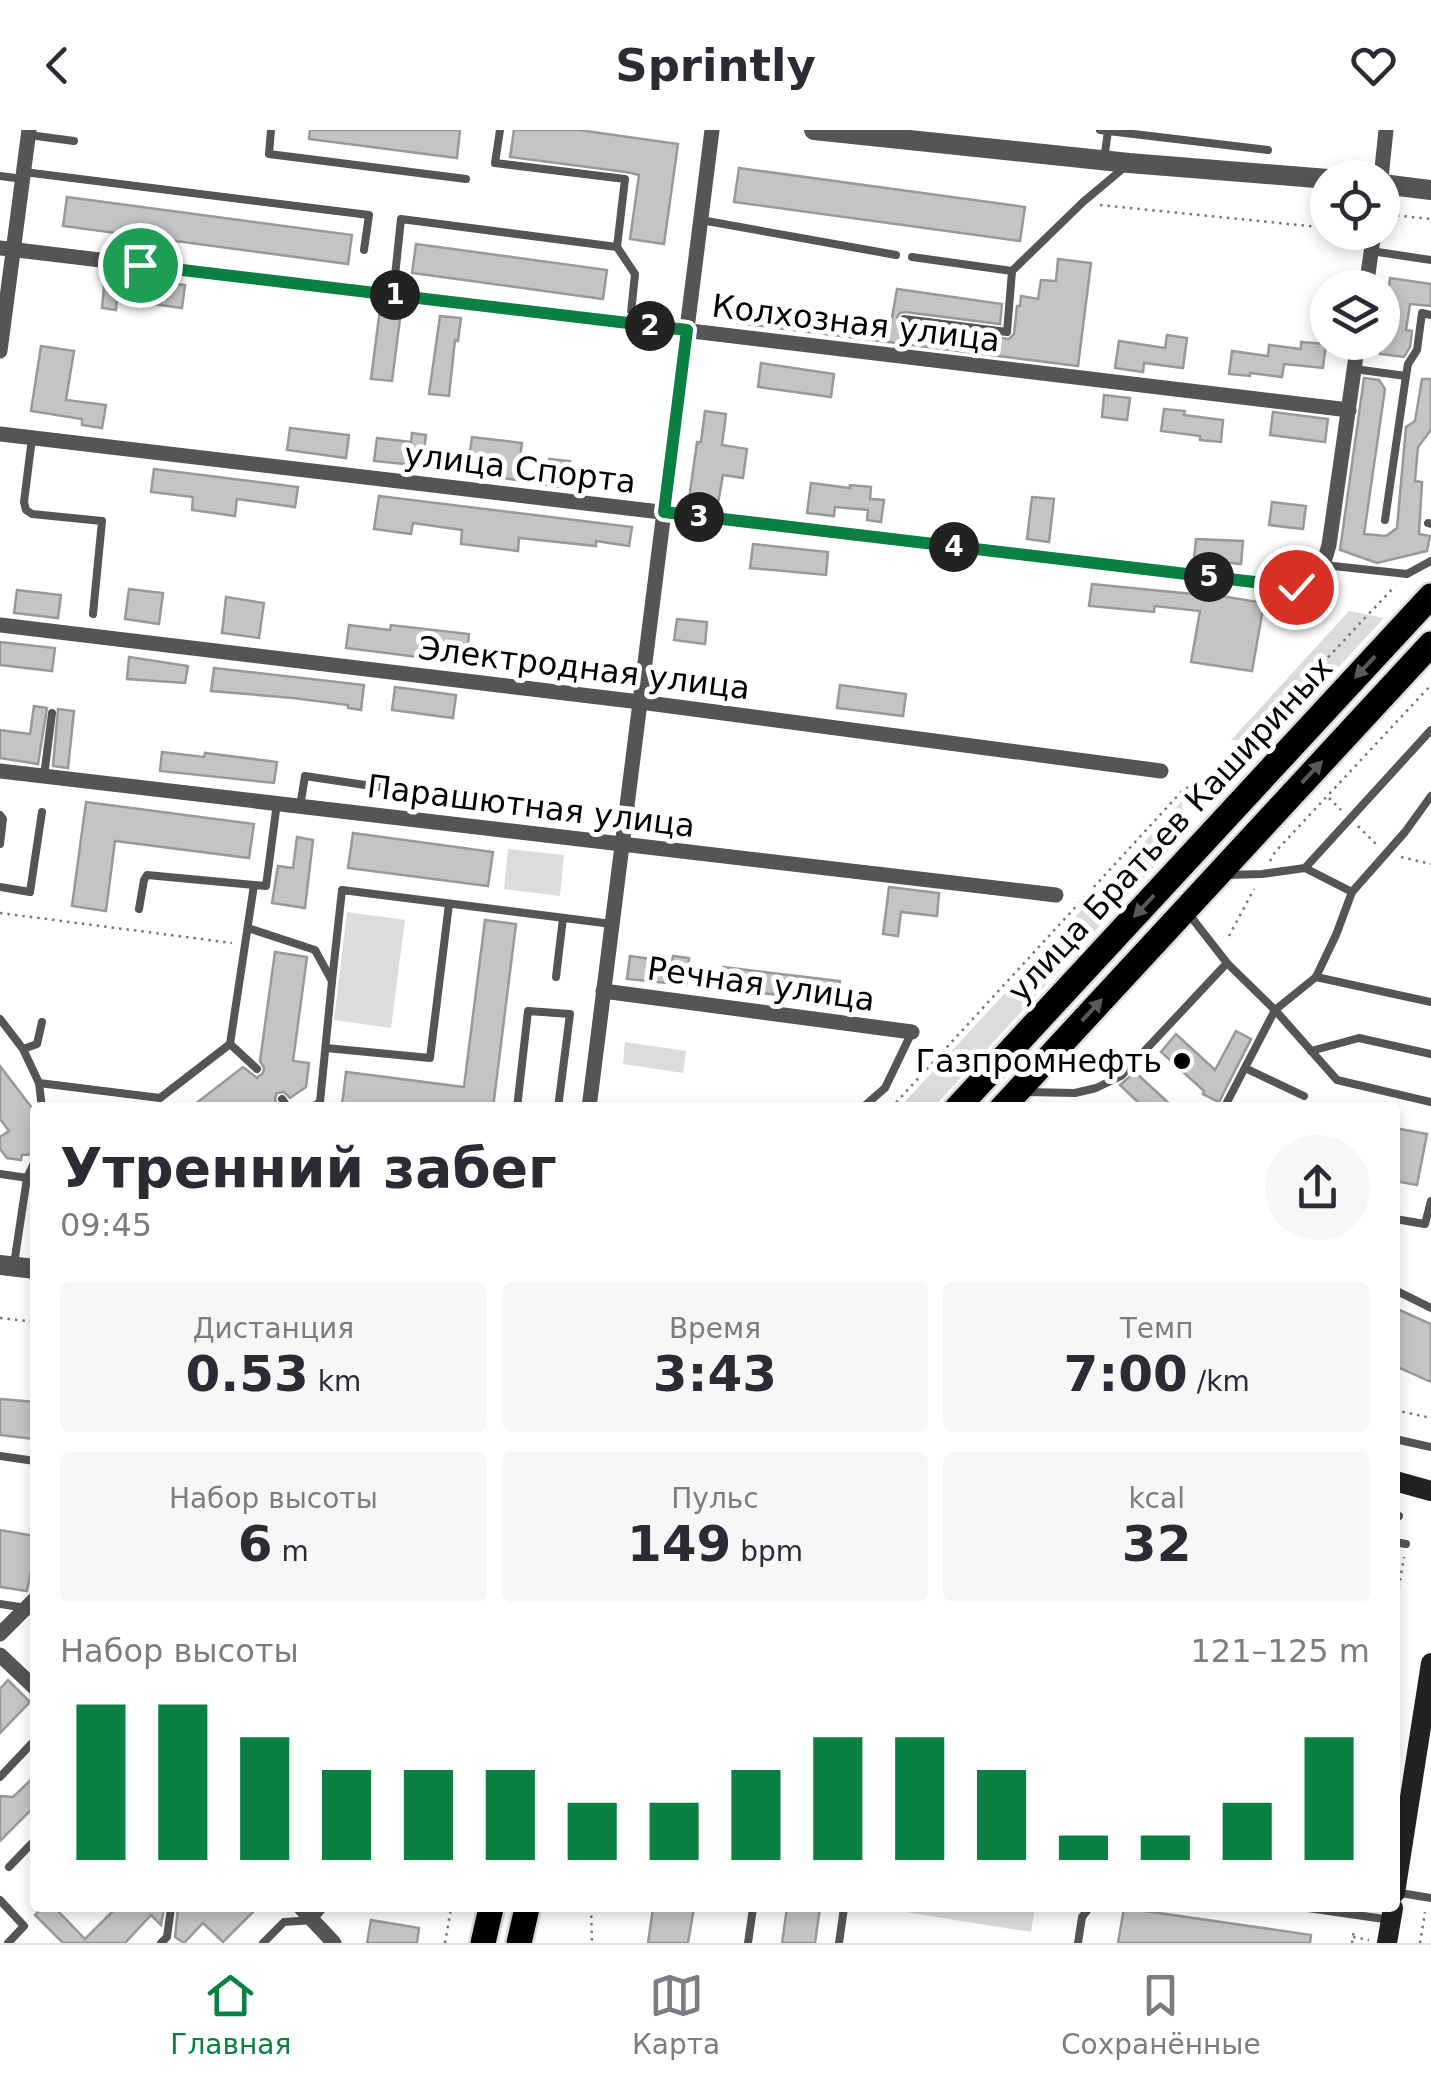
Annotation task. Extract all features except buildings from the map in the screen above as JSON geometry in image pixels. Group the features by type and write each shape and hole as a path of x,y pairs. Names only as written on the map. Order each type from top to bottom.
{"main road":[{"name":"улица Братьев Кашириных","path":"963,1102 1431,596"},
{"name":"улица Братьев Кашириных","path":"1009,1102 1431,644"},
{"path":"1400,1483 1431,1492"},
{"path":"1400,1860 1431,1663"},
{"path":"482,1943 490,1912"},
{"path":"519,1943 526,1912"},
{"path":"1387,1943 1392,1914"}],"street":[{"path":"589,1102 712,130"},
{"path":"814,130 1310,178"},
{"path":"1384,160 1386,130"},
{"path":"0,352 7,249 28,132"},
{"path":"1400,184 1431,190"},
{"name":"Колхозная улица","path":"7,249 1348,410"},
{"path":"1368,270 1371,251"},
{"path":"1323,565 1355,360"},
{"name":"улица Спорта","path":"0,434 1296,587 1312,580 1323,565"},
{"name":"Электродная улица","path":"0,625 640,702 1162,771"},
{"name":"Парашютная улица","path":"0,771 1056,895"},
{"name":"Речная улица","path":"603,991 912,1032"},
{"path":"0,1634 30,1605"},
{"path":"0,1654 30,1683"},
{"path":"312,1912 334,1943"}],"lane":[{"path":"269,130 269,154 466,179"},
{"path":"500,130 495,163 625,180 617,247 636,274 630,324"},
{"path":"1100,130 1268,150"},
{"path":"1104,160 1108,131"},
{"path":"28,132 74,141"},
{"path":"904,319 1007,332 1012,270 1130,163"},
{"path":"0,176 23,175 369,214 364,250"},
{"path":"393,295 401,220 617,247"},
{"path":"701,220 896,254"},
{"path":"1371,251 1431,260"},
{"path":"912,256 1012,270"},
{"path":"1385,520 1408,364 1417,350 1422,314 1431,315"},
{"path":"1354,369 1406,376"},
{"path":"32,438 26,510 32,514 102,520 93,614"},
{"path":"1323,565 1406,574 1431,561"},
{"path":"44,776 52,712"},
{"path":"1305,868 1431,730"},
{"path":"300,807 305,776 385,788"},
{"path":"1227,1102 1276,1010 1316,977 1352,892 1431,796"},
{"path":"139,908 147,875 266,886 277,803"},
{"path":"0,888 30,892 42,812"},
{"path":"0,814 0,844"},
{"path":"1217,875 1305,868 1352,892"},
{"path":"39,1083 160,1098 230,1044 254,886"},
{"path":"320,1102 342,890 612,924"},
{"path":"326,1048 430,1058 449,904"},
{"path":"1185,909 1227,963 1276,1010 1337,1080 1431,1102"},
{"path":"556,976 563,918"},
{"path":"248,928 315,950 332,981"},
{"path":"1014,1102 1096,1088 1121,1076 1227,963"},
{"path":"1316,977 1431,1002"},
{"path":"518,1102 528,1011 570,1014 559,1102"},
{"path":"0,1019 23,1049 39,1083 41,1102"},
{"path":"23,1049 37,1044 42,1022"},
{"path":"869,1102 885,1088 912,1032"},
{"path":"1311,1051 1359,1038 1431,1054"},
{"path":"230,1044 257,1069"},
{"path":"1245,1068 1304,1096"},
{"path":"0,1174 30,1178"},
{"path":"7,1266 30,1182"},
{"path":"1400,1219 1426,1224 1431,1201"},
{"path":"1400,1292 1431,1308"},
{"path":"1400,1440 1431,1446"},
{"path":"0,1456 30,1459"},
{"path":"1400,1543 1406,1544"},
{"path":"0,1604 30,1604"},
{"path":"0,1777 30,1745"},
{"path":"8,1867 30,1845"},
{"path":"1400,1893 1431,1898"},
{"path":"0,1900 24,1926 8,1943"},
{"path":"160,1943 167,1937 170,1912"},
{"path":"263,1943 284,1922 312,1912"},
{"path":"748,1943 753,1912"},
{"path":"839,1943 843,1912"},
{"path":"1078,1943 1086,1912"},
{"path":"1364,1912 1392,1914"}],"path":[{"path":"1083,202 1310,226"},
{"path":"1400,216 1431,219"},
{"path":"896,1102 1182,791 1228,764 1406,574"},
{"path":"1269,862 1431,685"},
{"path":"1328,797 1386,854 1431,864"},
{"path":"1229,936 1255,887"},
{"path":"0,913 245,944"},
{"path":"0,1318 30,1321"},
{"path":"1400,1411 1431,1418"},
{"path":"1400,1580 1406,1544"},
{"path":"445,1943 450,1912"},
{"path":"591,1912 592,1943"}],"shaded area":[{"path":"1349,611 1384,618 1269,742 1231,740"},
{"path":"1182,801 1184,834 939,1102 905,1102"},
{"path":"508,849 564,855 560,896 504,889"},
{"path":"347,912 405,920 391,1028 334,1020"},
{"path":"625,1042 686,1051 683,1073 623,1064"},
{"path":"905,1912 1034,1912 1031,1932"}],"place":[{"name":"Газпромнефть","path":"1182,1061"}],"route":[{"path":"140,265 687,330 664,512 1296,587"}]}
